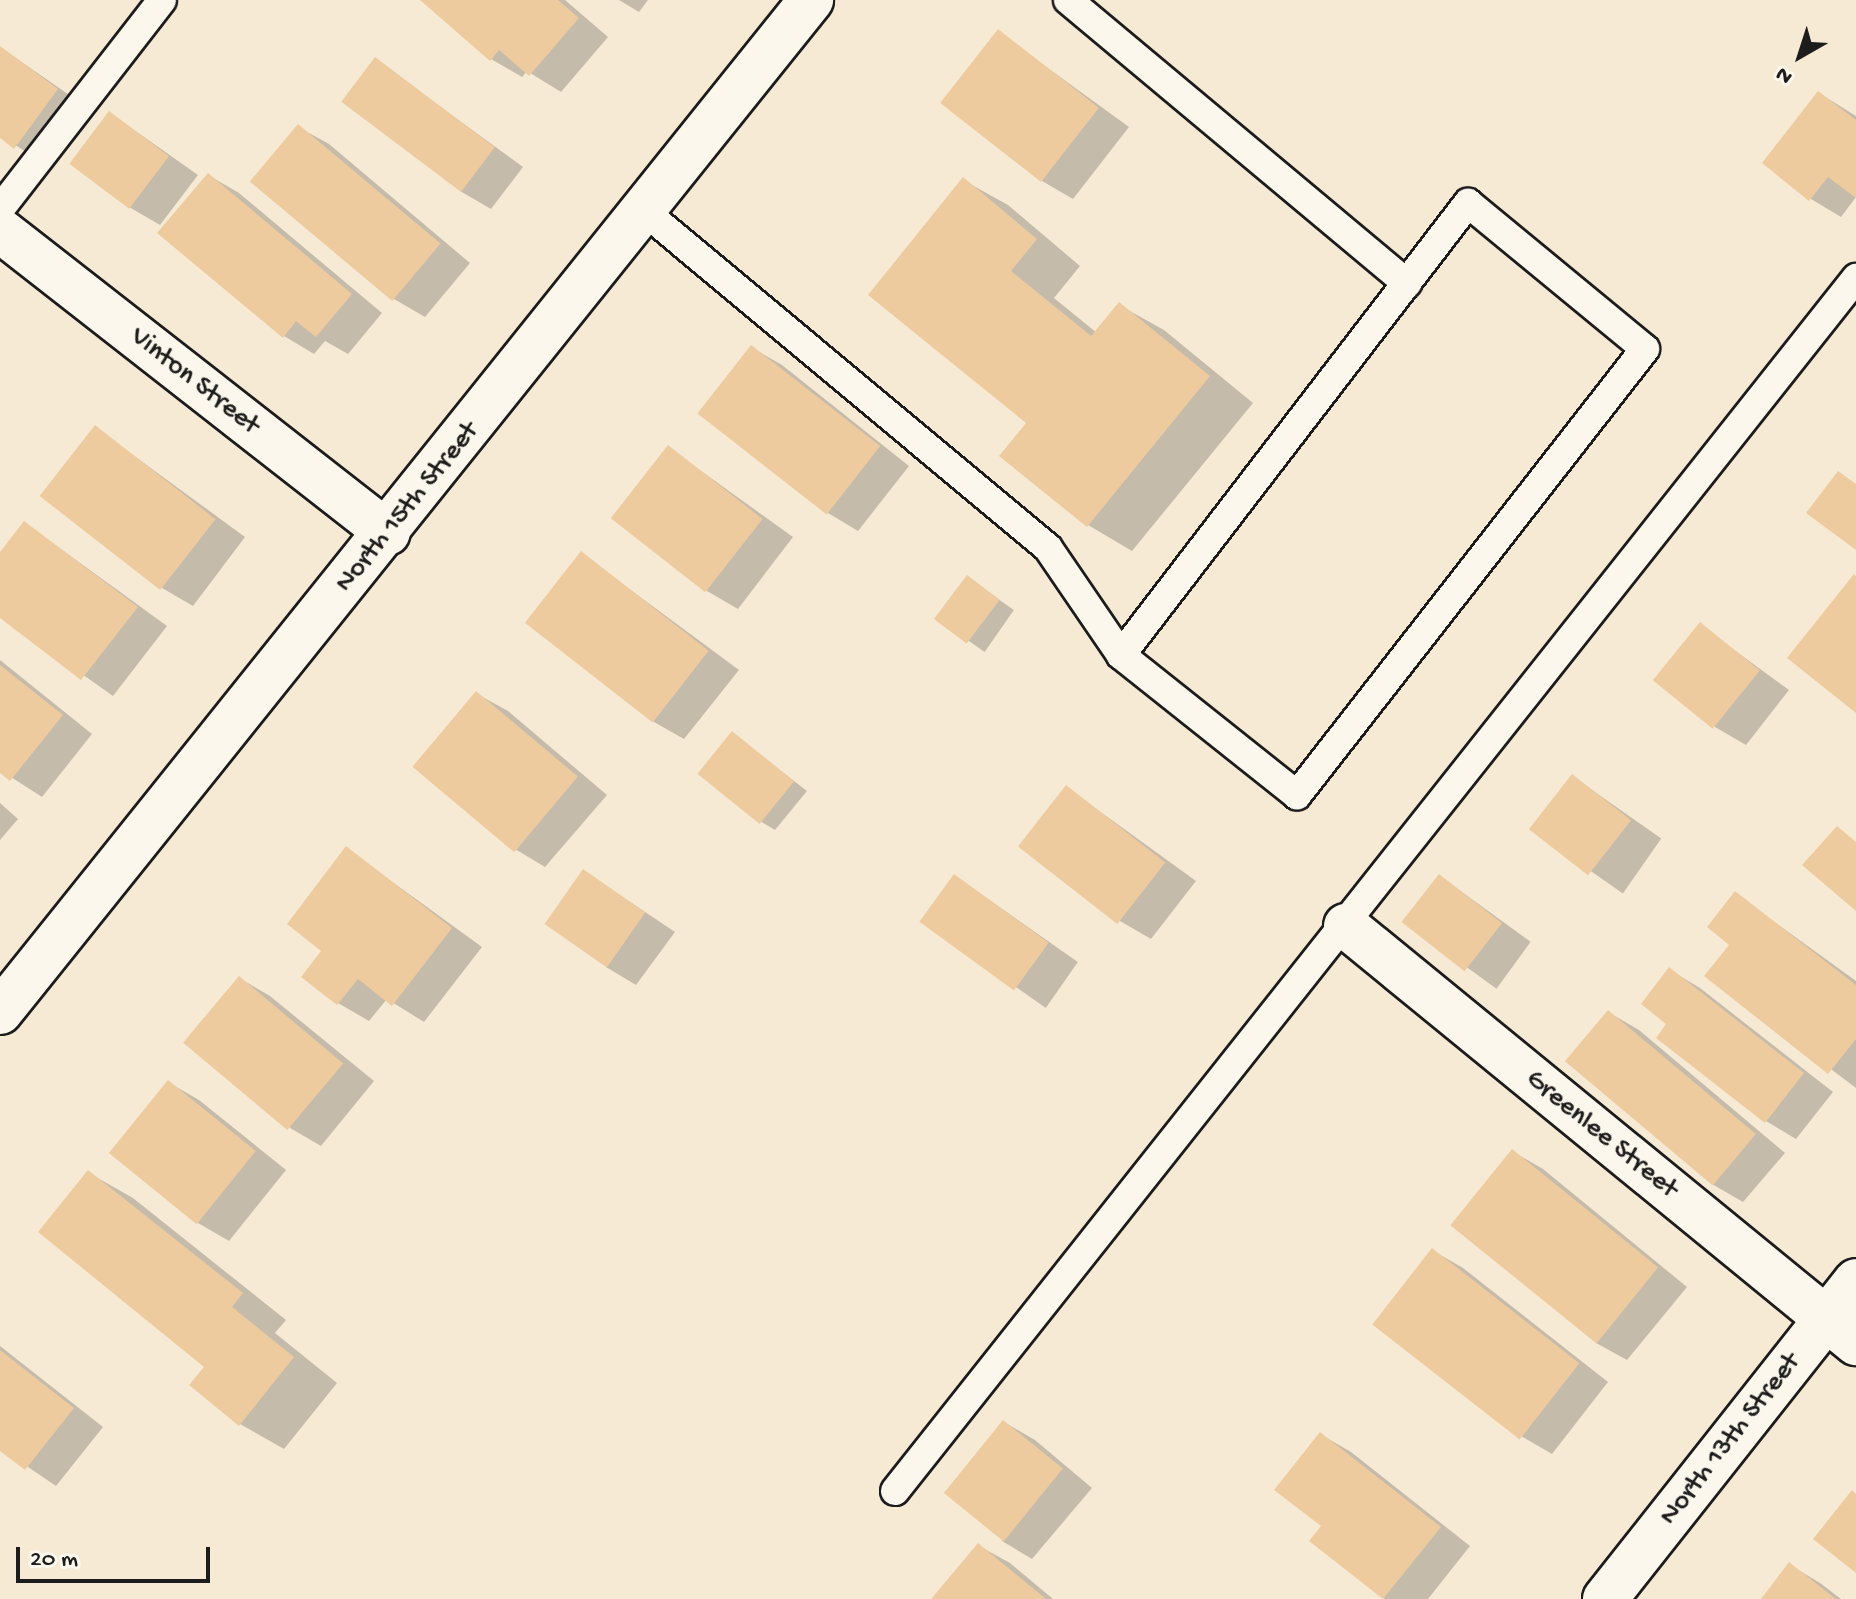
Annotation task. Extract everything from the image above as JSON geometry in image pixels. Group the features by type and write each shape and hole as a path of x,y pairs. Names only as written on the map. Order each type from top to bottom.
{"street":[{"name":"North 15th Street","path":"0,1012 388,533 811,0"},
{"name":"Vinton Street","path":"0,230 388,533"},
{"name":"Greenlee Street","path":"1346,926 1841,1331"},
{"name":"North 13th Street","path":"1605,1599 1841,1331 1856,1281"}],"lane":[{"path":"0,209 162,0"},
{"path":"1068,0 1407,283"},
{"path":"644,211 1048,548 1121,655 1297,795 1645,349 1468,203 1121,655"},
{"path":"895,1491 1346,926 1856,278"}],"building":[{"path":"420,0 558,0 579,18 529,76 499,50 490,61"},
{"path":"998,29 1099,108 1041,182 940,103"},
{"path":"0,46 58,89 14,149 0,138"},
{"path":"375,57 495,147 461,192 341,102"},
{"path":"1818,91 1856,120 1856,198 1828,177 1809,201 1762,163"},
{"path":"109,111 169,156 129,209 69,164"},
{"path":"298,124 440,244 392,301 250,181"},
{"path":"208,173 352,294 316,337 296,321 283,338 157,233"},
{"path":"963,177 1037,239 1011,271 1091,336 1119,302 1210,376 1087,527 999,456 1026,423 868,295"},
{"path":"751,345 880,446 827,515 697,414"},
{"path":"95,425 216,519 160,590 40,496"},
{"path":"668,445 763,519 705,592 611,518"},
{"path":"1838,471 1856,484 1856,550 1806,513"},
{"path":"24,521 138,607 81,680 0,618 0,552"},
{"path":"581,551 709,651 653,722 525,623"},
{"path":"1854,574 1856,576 1856,713 1787,658"},
{"path":"967,575 1000,600 967,644 934,619"},
{"path":"1700,622 1760,670 1713,729 1653,680"},
{"path":"0,665 63,715 10,781 0,773"},
{"path":"476,691 578,776 514,852 412,767"},
{"path":"732,731 794,781 760,824 697,774"},
{"path":"1572,774 1631,820 1588,875 1529,829"},
{"path":"1066,785 1165,863 1117,924 1018,846"},
{"path":"1837,826 1856,842 1856,911 1802,865"},
{"path":"346,846 452,928 392,1006 358,979 337,1005 301,977 321,951 287,924"},
{"path":"583,869 645,913 607,967 545,924"},
{"path":"954,874 1049,943 1014,991 919,922"},
{"path":"1439,874 1502,923 1464,971 1401,922"},
{"path":"1735,891 1856,985 1856,1039 1828,1074 1704,976 1729,945 1707,927"},
{"path":"1669,967 1804,1073 1765,1123 1656,1038 1666,1024 1641,1004"},
{"path":"239,976 343,1063 287,1130 183,1043"},
{"path":"1608,1010 1756,1134 1713,1185 1565,1061"},
{"path":"168,1080 256,1151 197,1224 109,1153"},
{"path":"1512,1149 1658,1267 1596,1343 1450,1225"},
{"path":"88,1170 243,1293 232,1307 294,1357 239,1426 189,1385 204,1367 38,1232"},
{"path":"1432,1248 1579,1363 1520,1440 1372,1324"},
{"path":"0,1350 74,1408 25,1470 0,1451"},
{"path":"1003,1420 1063,1468 1004,1542 944,1493"},
{"path":"1320,1432 1441,1527 1383,1599 1309,1541 1321,1526 1274,1490"},
{"path":"1852,1490 1856,1494 1856,1573 1813,1539"},
{"path":"978,1543 1046,1599 931,1599"},
{"path":"1789,1562 1836,1599 1761,1599"}]}
